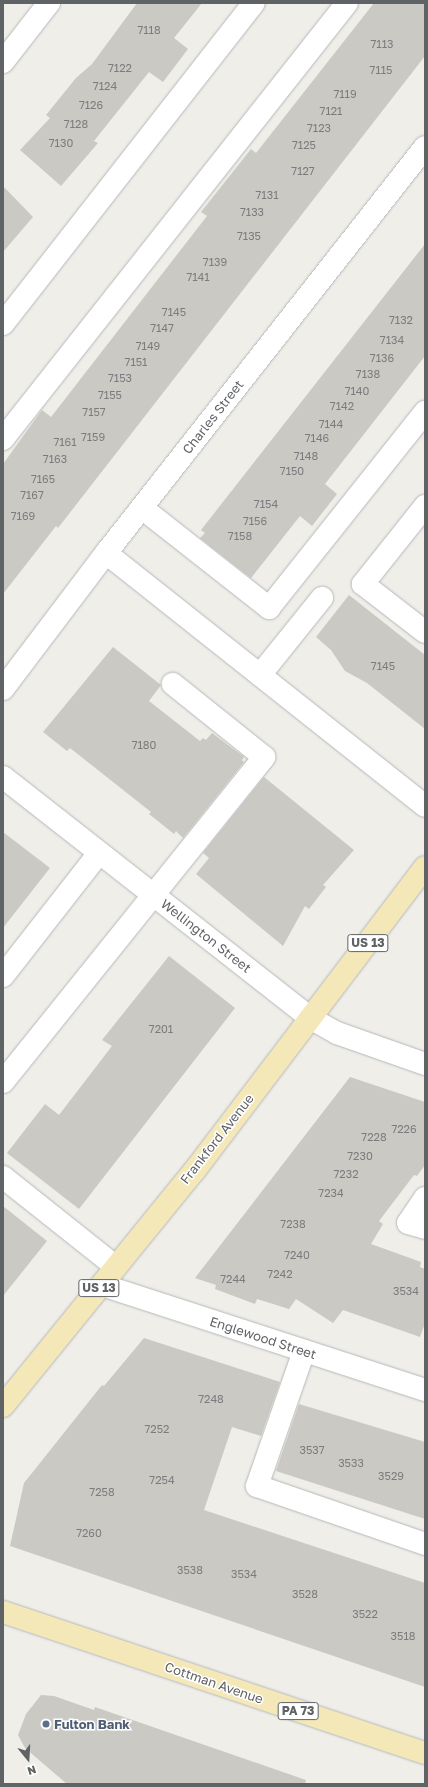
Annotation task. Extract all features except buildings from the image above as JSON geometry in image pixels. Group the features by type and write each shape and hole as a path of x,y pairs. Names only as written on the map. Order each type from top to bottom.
{"main road":[{"name":"Frankford Avenue","path":"3,1406 195,1170 425,867"},
{"name":"Cottman Avenue","path":"3,1612 425,1753"}],"street":[{"path":"3,62 49,3"},
{"path":"3,324 254,3"},
{"path":"3,439 347,3"},
{"name":"Charles Street","path":"3,689 106,553 425,147"},
{"path":"142,508 269,608 425,412"},
{"path":"424,630 363,584 425,506"},
{"path":"106,553 425,806"},
{"path":"260,675 322,598"},
{"path":"3,1082 264,757 173,684"},
{"name":"Wellington Street","path":"3,777 310,1018 337,1033 425,1064"},
{"path":"3,976 99,853"},
{"path":"3,1177 116,1267"},
{"path":"425,1198 408,1223 425,1228"},
{"name":"Englewood Street","path":"102,1285 425,1390"},
{"path":"304,1351 256,1486 425,1544"}],"place":[{"name":"Fulton Bank","path":"46,1724"}]}
